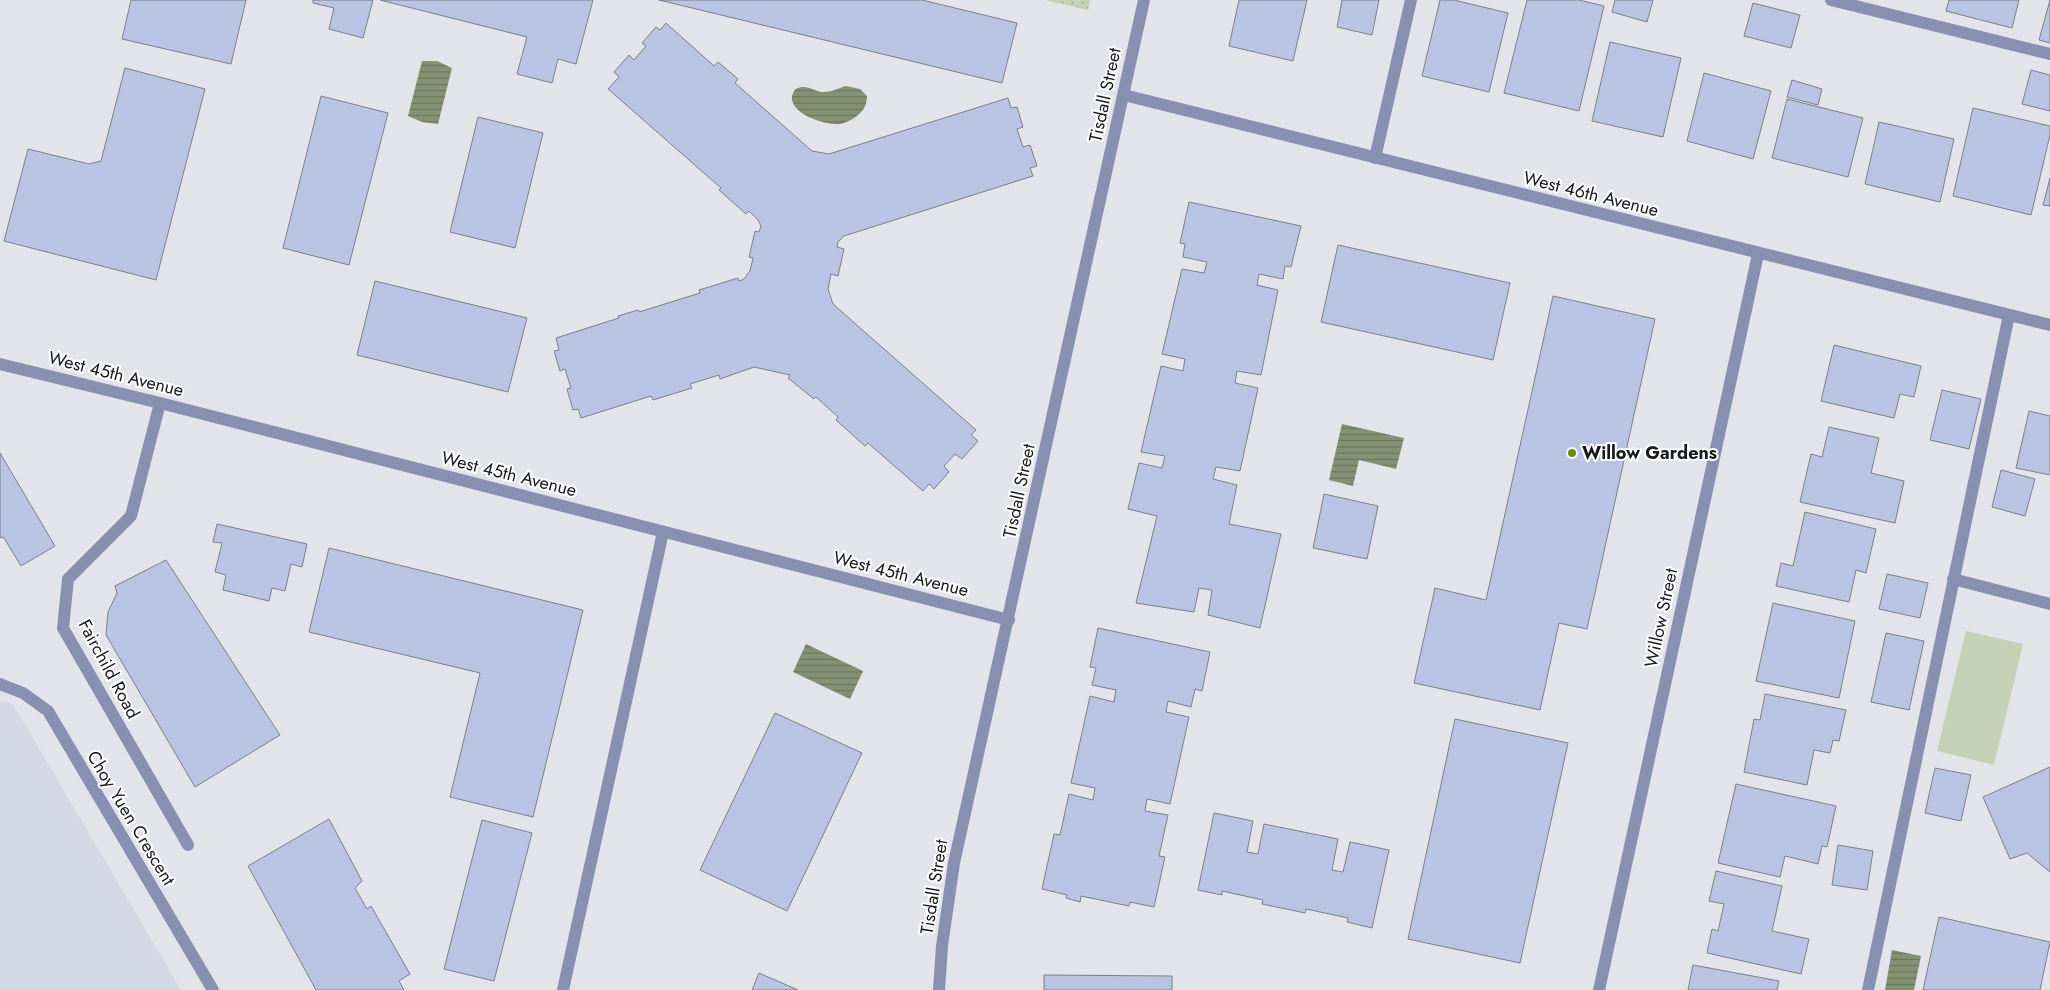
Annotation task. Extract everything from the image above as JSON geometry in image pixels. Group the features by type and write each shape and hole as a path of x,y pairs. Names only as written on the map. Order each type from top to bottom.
{"street":[{"name":"Tisdall Street","path":"939,990 942,946 954,863 1144,0"},
{"path":"1375,158 1411,0"},
{"path":"1831,0 2050,54"},
{"name":"West 46th Avenue","path":"1124,95 2050,326"},
{"name":"Willow Street","path":"1599,990 1758,254"},
{"path":"1868,990 2009,315"},
{"name":"West 45th Avenue","path":"0,364 160,403 1009,620"},
{"name":"Fairchild Road","path":"160,403 131,516 68,579 63,628 188,845"},
{"path":"563,990 663,532"},
{"path":"1953,579 2050,604"},
{"name":"Choy Yuen Crescent","path":"0,684 23,692 48,711 213,990"}],"shaded area":[{"path":"1045,0 1090,0 1088,10"},
{"path":"422,61 437,61 452,68 438,124 422,122 408,116"},
{"path":"846,86 860,89 867,96 867,100 860,113 842,124 827,123 810,118 796,108 793,102 792,96 795,90 801,87 824,92"},
{"path":"1342,424 1404,438 1396,469 1359,460 1353,486 1329,480"},
{"path":"1966,631 2023,644 1994,765 1937,751"},
{"path":"806,644 863,671 850,699 793,672"},
{"path":"0,701 13,704 181,990 0,990"},
{"path":"1892,950 1921,956 1914,990 1885,990"}],"building":[{"path":"131,0 246,0 231,64 122,39"},
{"path":"313,0 373,0 363,38 329,29 334,8 313,3"},
{"path":"380,0 593,0 576,64 558,59 552,83 517,74 527,37"},
{"path":"659,0 922,0 1017,23 1002,83"},
{"path":"1239,0 1307,0 1293,61 1229,46"},
{"path":"1342,0 1379,0 1372,35 1337,27"},
{"path":"1440,0 1454,0 1508,13 1489,92 1422,76"},
{"path":"1527,0 1579,0 1604,6 1579,111 1504,93"},
{"path":"1615,0 1653,0 1647,22 1612,12"},
{"path":"1949,0 2019,0 2012,28 1946,11"},
{"path":"2050,0 2050,43 2039,40"},
{"path":"1753,3 1800,15 1791,48 1744,36"},
{"path":"666,23 714,66 718,62 738,79 735,83 812,151 829,154 1008,98 1011,108 1017,107 1023,127 1017,129 1023,147 1030,145 1037,166 1030,168 1033,176 844,236 838,242 837,247 844,249 838,276 831,274 828,289 833,304 976,430 971,435 978,441 962,459 955,454 944,466 949,472 934,489 929,484 923,491 868,443 865,446 836,420 838,417 816,397 814,399 788,378 790,375 754,367 720,379 719,375 690,384 692,388 653,400 651,396 581,418 578,409 573,410 567,389 571,388 565,369 560,371 554,351 559,350 556,338 619,318 618,316 638,310 639,312 700,293 699,290 738,278 739,281 744,279 750,271 753,258 749,257 755,231 759,232 761,226 749,211 746,214 719,190 721,188 608,89 619,77 614,72 629,55 634,60 646,46 642,43 656,27 660,30"},
{"path":"1610,42 1681,58 1663,137 1592,121"},
{"path":"125,68 205,89 156,280 4,241 28,149 89,164 101,161"},
{"path":"2031,70 2050,75 2050,111 2022,104"},
{"path":"1704,73 1771,91 1753,159 1687,141"},
{"path":"1792,80 1822,89 1818,105 1787,97"},
{"path":"321,96 388,113 349,265 283,248"},
{"path":"1787,99 1863,118 1848,177 1772,158"},
{"path":"1973,108 2050,126 2050,135 2031,215 1953,196"},
{"path":"478,117 543,133 515,248 450,232"},
{"path":"1879,122 1954,139 1940,202 1865,184"},
{"path":"2050,178 2050,206 2043,205"},
{"path":"1189,202 1301,226 1291,267 1285,266 1283,279 1259,274 1257,285 1278,290 1261,375 1237,371 1235,383 1258,388 1240,471 1216,467 1213,479 1237,485 1229,524 1281,534 1260,628 1208,615 1212,590 1199,588 1194,612 1136,603 1157,516 1128,509 1139,463 1162,468 1165,456 1141,452 1161,366 1183,371 1185,359 1162,354 1182,269 1204,273 1207,262 1183,257 1185,244 1180,243"},
{"path":"1338,245 1510,283 1493,360 1321,322"},
{"path":"375,281 527,318 508,392 357,355"},
{"name":"Willow Gardens","path":"1553,296 1655,319 1587,629 1559,623 1540,710 1414,683 1435,588 1486,600"},
{"path":"1834,345 1921,366 1914,397 1900,394 1894,418 1821,401"},
{"path":"1942,390 1981,399 1969,449 1930,440"},
{"path":"2029,411 2050,416 2050,475 2016,468"},
{"path":"1829,427 1879,438 1871,473 1904,481 1895,523 1800,502 1811,454 1822,457"},
{"path":"0,453 55,546 21,566 4,538 0,537"},
{"path":"2001,470 2035,479 2025,516 1992,507"},
{"path":"1324,494 1378,506 1367,559 1313,548"},
{"path":"1805,512 1876,529 1866,573 1856,570 1849,602 1776,586 1781,563 1793,566"},
{"path":"217,524 307,544 302,567 291,564 285,591 272,588 269,601 223,590 226,575 215,572 222,543 213,542"},
{"path":"329,548 583,610 533,817 450,797 480,673 309,632"},
{"path":"166,560 280,735 195,787 106,635 108,612 117,593 115,586"},
{"path":"1887,574 1928,583 1920,618 1879,609"},
{"path":"1773,603 1855,621 1839,698 1756,681"},
{"path":"1098,628 1210,652 1202,691 1195,689 1191,707 1168,701 1166,712 1189,717 1170,804 1147,799 1145,811 1168,815 1159,856 1165,857 1154,907 1130,902 1129,906 1081,896 1080,902 1066,898 1067,895 1042,889 1054,834 1060,835 1069,794 1093,800 1095,788 1071,783 1090,696 1114,702 1116,690 1092,685 1096,668 1090,667"},
{"path":"1886,633 1924,641 1909,710 1871,702"},
{"path":"1765,694 1846,710 1839,741 1833,740 1830,753 1814,750 1807,785 1744,772 1754,719 1760,720"},
{"path":"775,713 862,753 787,911 700,870"},
{"path":"1455,719 1568,743 1520,963 1408,939"},
{"path":"2050,767 2050,872 2027,853 2010,859 1983,797"},
{"path":"1935,768 1971,775 1961,821 1925,813"},
{"path":"1736,784 1836,806 1827,847 1822,846 1818,864 1785,856 1780,877 1718,863"},
{"path":"1214,813 1253,821 1247,852 1258,854 1264,824 1338,839 1332,870 1343,872 1350,842 1389,850 1372,928 1347,922 1348,918 1306,909 1305,913 1262,904 1263,900 1222,891 1222,895 1198,890"},
{"path":"329,819 362,881 355,888 367,909 371,906 410,974 399,981 404,990 316,990 248,866"},
{"path":"482,820 532,833 494,981 444,969"},
{"path":"1838,845 1873,851 1867,890 1832,885"},
{"path":"1716,871 1782,886 1772,931 1809,939 1801,974 1707,953 1712,929 1718,931 1724,904 1709,901"},
{"path":"1939,917 2050,942 2040,990 1923,990"},
{"path":"1693,965 1779,981 1777,990 1688,990"},
{"path":"759,973 798,990 752,990"},
{"path":"1044,975 1172,976 1172,990 1044,990"}],"place":[{"name":"Willow Gardens","path":"1572,453"}]}
